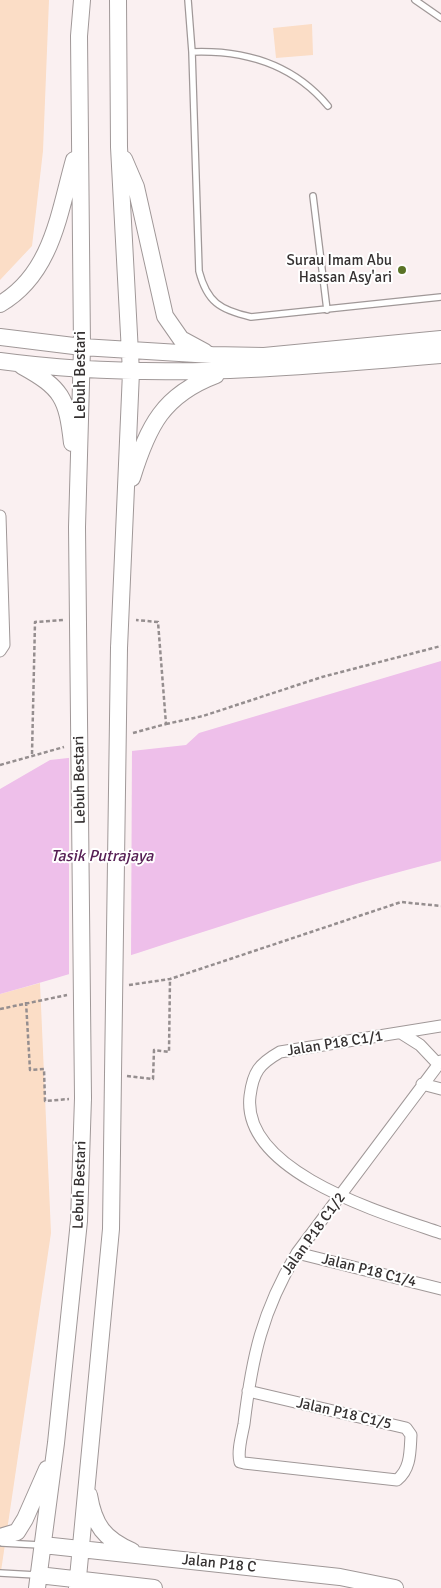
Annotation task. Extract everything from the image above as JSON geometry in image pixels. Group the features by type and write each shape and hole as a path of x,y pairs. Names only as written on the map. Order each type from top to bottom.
{"main road":[{"name":"Lebuh Bestari","path":"38,1582 56,1443 80,1222 83,1098 77,527 82,347 79,36 82,0"},
{"path":"78,1584 111,1229 119,648 131,372 120,147 118,0"},
{"path":"0,304 28,283 44,260 80,139"},
{"path":"120,147 136,187 165,316 181,340 212,355"},
{"path":"0,337 82,347 212,355 292,354 441,340"},
{"path":"0,361 80,370 131,372 228,371 305,367 441,355"},
{"path":"17,363 56,388 69,416 77,527"},
{"path":"124,501 142,444 155,419 174,397 195,383 228,371"},
{"path":"0,1537 17,1532 26,1519 56,1443"},
{"path":"87,1480 91,1504 105,1536 117,1545 141,1555"},
{"name":"Jalan P18 C","path":"43,1545 340,1577 395,1588"},
{"path":"38,1582 154,1588"}],"street":[{"path":"0,516 4,645 0,651"},
{"name":"Jalan P18 C1/1","path":"340,1196 286,1165 262,1139 250,1120 249,1105 254,1074 262,1062 280,1052 441,1026"},
{"path":"401,1033 420,1045 440,1063"},
{"name":"Jalan P18 C1/2","path":"240,1462 253,1360 269,1305 297,1252 422,1084 440,1063"},
{"path":"422,1084 441,1089"},
{"path":"340,1196 376,1212 441,1233"},
{"name":"Jalan P18 C1/4","path":"297,1252 441,1289"},
{"name":"Jalan P18 C1/5","path":"240,1462 397,1480 403,1475 408,1465 412,1435 406,1428 248,1391"}],"lane":[{"path":"188,0 192,52 199,271 204,289 215,303 231,312 251,317 441,297"},
{"path":"415,0 441,18"},
{"path":"192,52 218,51 251,56 285,69 315,90 328,106"},
{"path":"313,196 327,310"},
{"path":"0,1542 43,1545"},
{"path":"0,1573 38,1582"}],"path":[{"path":"32,754 35,622 78,621"},
{"path":"166,724 203,716 322,677 441,646"},
{"path":"122,986 170,979 401,902 441,906"},
{"path":"113,1074 153,1079 154,1050 169,1052 170,979"},
{"path":"0,1009 26,1002 74,994"},
{"path":"26,1002 30,1070 44,1069 44,1101 83,1098"}],"shaded area":[{"path":"0,0 49,0 43,151 32,246 0,280"},
{"path":"312,24 313,55 276,58 273,28"},
{"path":"40,983 51,1233 0,1578 0,994"}],"water":[{"name":"Tasik Putrajaya","path":"441,661 441,861 330,892 110,962 0,994 0,789 50,760 186,745 199,733"}],"pier":[{"path":"132,749 131,957 69,977 69,756"}],"place":[{"name":"Surau Imam Abu Hassan Asy'ari","path":"402,270"}]}
